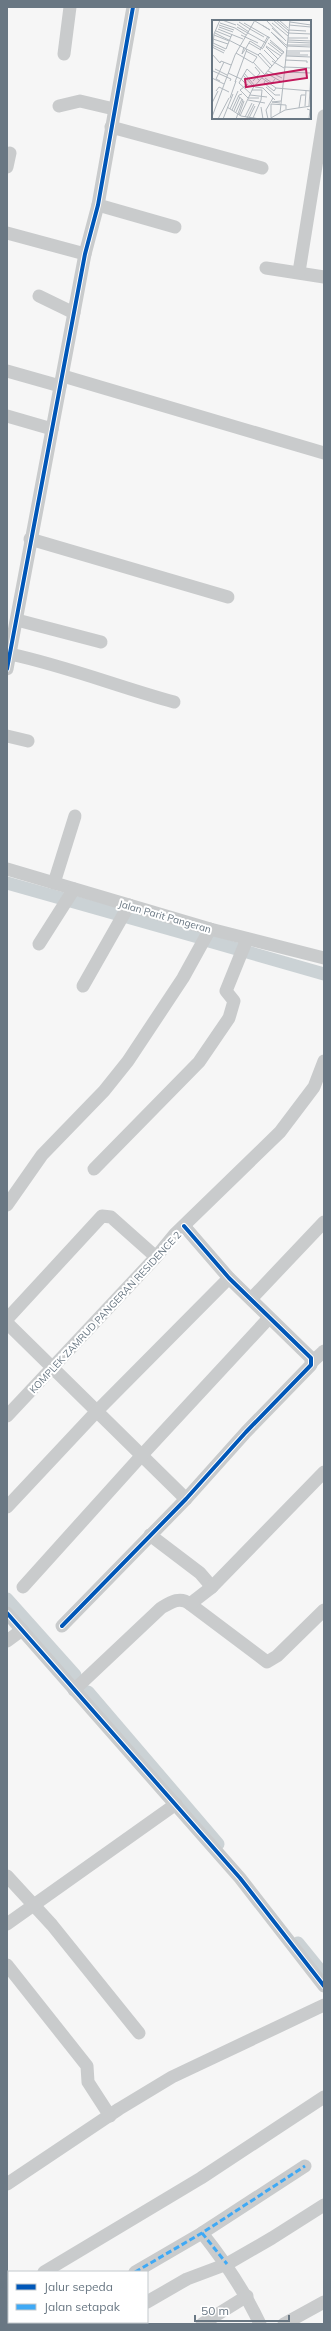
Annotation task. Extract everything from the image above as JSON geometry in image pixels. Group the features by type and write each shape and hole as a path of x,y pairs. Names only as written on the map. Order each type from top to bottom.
{"street":[{"path":"64,54 70,7"},
{"path":"7,669 17,620 30,539 85,254 98,206 133,7"},
{"path":"59,106 80,101 114,109"},
{"path":"299,272 324,116"},
{"path":"111,126 262,168"},
{"path":"7,168 10,153"},
{"path":"98,206 175,228"},
{"path":"7,233 85,254"},
{"path":"266,268 324,277"},
{"path":"39,296 74,313"},
{"path":"7,372 61,381 324,453"},
{"path":"7,416 52,429"},
{"path":"30,539 228,597"},
{"path":"17,620 101,642"},
{"path":"10,654 54,664 126,689 174,702"},
{"path":"7,736 28,741"},
{"path":"54,883 74,816"},
{"name":"Jalan Parit Pangeran","path":"7,869 54,883 72,892 129,905 210,929 324,958"},
{"path":"39,944 72,892"},
{"path":"83,986 129,905"},
{"path":"7,1205 42,1155 104,1091 128,1060 184,978 210,929"},
{"path":"94,1169 200,1062 229,1018 234,1001 226,991 247,939"},
{"name":"KOMPLEK ZAMRUD PANGERAN RESIDENCE 2","path":"8,1415 54,1368 184,1226 280,1132 314,1087 324,1061"},
{"path":"7,1319 102,1216 111,1217 156,1257"},
{"path":"251,1298 324,1222"},
{"path":"184,1226 229,1278 251,1298 268,1319 311,1358 312,1362"},
{"path":"7,1507 97,1411 229,1278"},
{"path":"23,1587 142,1455 268,1319"},
{"path":"7,1323 186,1499"},
{"path":"62,1626 186,1499 312,1362 324,1351"},
{"path":"190,1604 212,1586 324,1472"},
{"path":"150,1535 200,1573 212,1586"},
{"path":"74,1690 161,1608 173,1601 183,1600 190,1604 267,1662 277,1656 324,1610"},
{"path":"7,1613 240,1878 324,1986"},
{"path":"7,1641 22,1630"},
{"path":"7,1924 176,1804"},
{"path":"7,1876 33,1905 139,2033"},
{"path":"7,1965 87,2066 88,2082 110,2116"},
{"path":"7,2184 172,2077 324,2005"},
{"path":"46,2271 201,2178 324,2097"},
{"path":"137,2271 202,2233 305,2166"},
{"path":"148,2301 187,2279 227,2264 324,2205"},
{"path":"202,2233 227,2264 246,2296 260,2324"},
{"path":"202,2324 246,2296"},
{"path":"284,2324 324,2302"}],"waterway":[{"path":"7,883 198,937"},
{"path":"209,941 324,974"},
{"path":"7,1599 75,1675"},
{"path":"88,1692 218,1844"},
{"path":"298,1943 324,1975"}],"marked path":[{"path":"137,2271 202,2233 305,2166"},
{"path":"202,2233 227,2264"}],"cycle path":[{"path":"7,669 85,254 98,205 133,7"},
{"path":"62,1626 186,1499 246,1432 311,1365 311,1358 229,1278 184,1226"},
{"path":"7,1613 240,1878 324,1986"}]}
